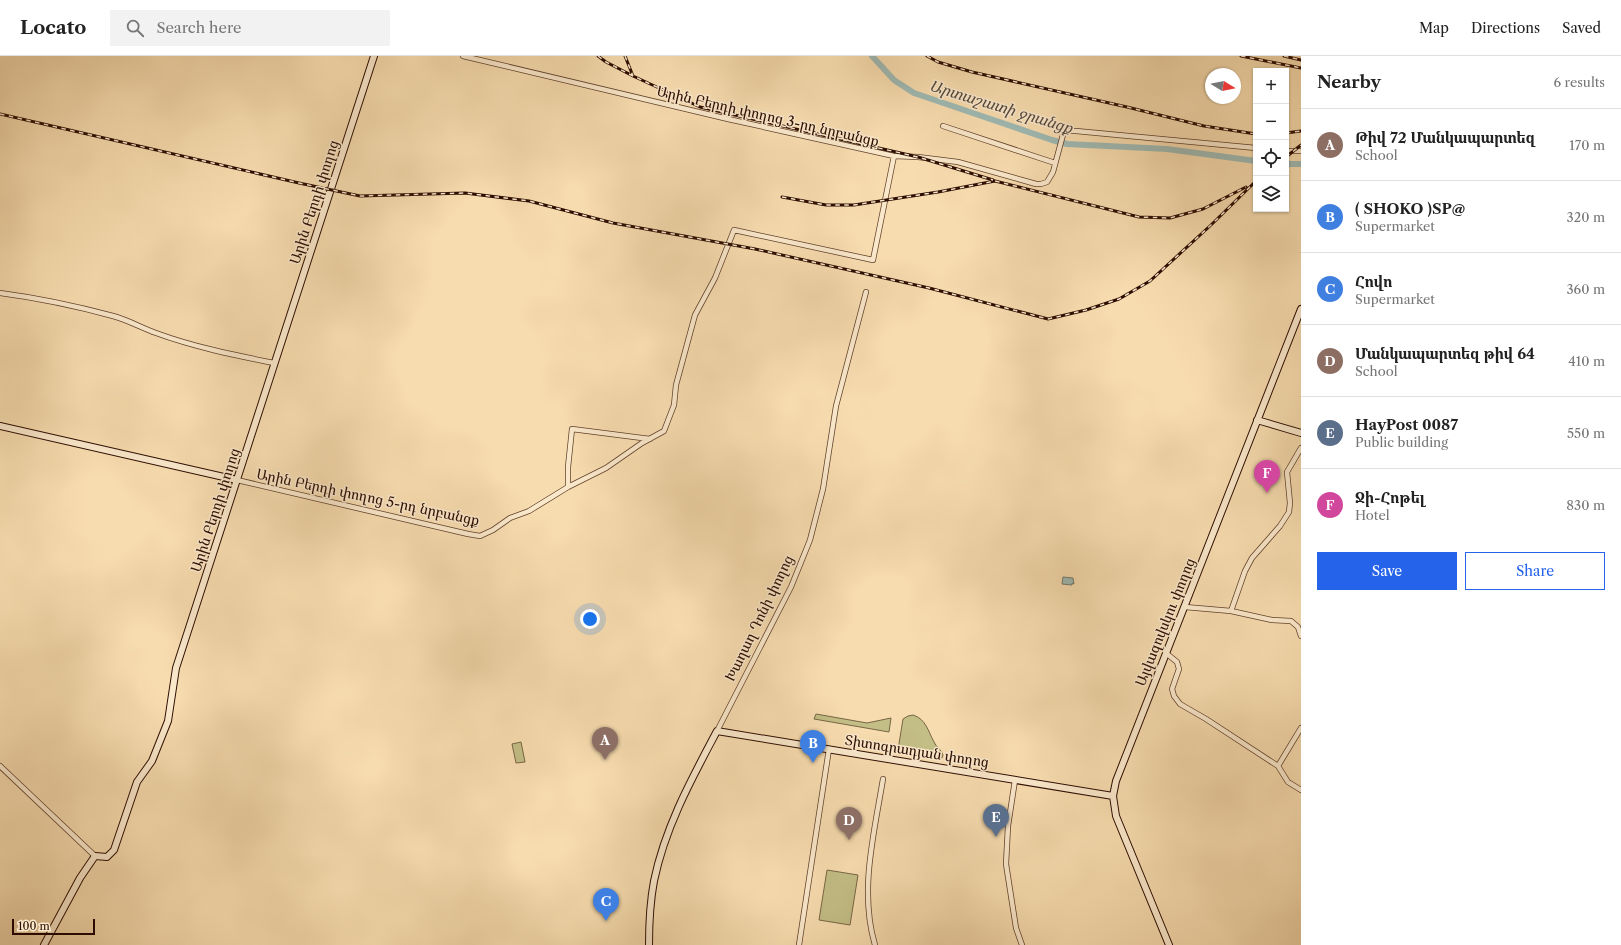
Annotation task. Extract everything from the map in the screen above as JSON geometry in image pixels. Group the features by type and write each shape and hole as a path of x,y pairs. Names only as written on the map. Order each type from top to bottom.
{"street":[{"name":"Արին Բերդի փողոց","path":"95,856 107,857 114,850 137,782 152,761 168,721 176,668 374,56"},
{"name":"Արին Բերդի փողոց 3-րդ նրբանցք","path":"464,56 728,119 894,156 918,156 958,162 1036,184 1047,182 1053,172 1055,163"},
{"path":"943,126 1055,163 1064,131 1253,148"},
{"path":"1289,151 1301,151"},
{"name":"Արին Բերդի փողոց 5-րդ նրբանցք","path":"0,426 480,536 493,530 510,518 529,511 568,487 606,468 664,431 674,405 676,385 695,315 715,278 734,230 873,260 894,156"},
{"name":"Խաղաղ Դոնի փողոց","path":"648,945 649,920 654,880 666,839 685,792 791,587 810,540 823,489 836,406 866,292"},
{"path":"0,293 41,299 115,316 155,333 180,341 224,353 274,363"},
{"name":"Այվազովսկու փողոց","path":"1169,945 1116,816 1113,796 1117,776 1185,607 1301,309"},
{"path":"1257,420 1301,433"},
{"path":"568,487 568,467 572,429 650,439"},
{"path":"1232,611 1245,571 1252,558 1287,516 1290,503 1287,472 1301,448"},
{"path":"1185,607 1232,611 1272,620 1291,622 1298,627 1301,636"},
{"path":"1166,653 1177,662 1178,669 1172,689 1174,696 1180,704 1206,719 1278,766 1288,782 1301,790"},
{"path":"1278,766 1301,728"},
{"name":"Տիտոգրադյան փողոց","path":"717,731 1113,796"},
{"path":"799,945 829,749"},
{"path":"0,766 95,856 80,878 44,945"},
{"path":"875,945 870,927 867,889 883,779"},
{"path":"1015,780 1008,826 1006,864 1016,928 1022,945"}],"shaded area":[{"path":"816,714 867,723 891,718 889,732 814,719"},
{"path":"913,715 924,722 935,744 943,755 942,758 898,750 903,719"},
{"path":"521,742 525,762 516,763 512,744"},
{"path":"827,870 858,875 850,925 819,920"}],"water":[{"path":"1063,577 1073,578 1074,584 1062,584"}],"waterway":[{"name":"Արտաշատի ջրանցք","path":"872,56 894,80 914,93 1052,140 1067,144 1167,149 1253,161"},
{"name":"Արտաշատի ջրանցք","path":"1289,164 1301,164"}],"railway":[{"path":"598,56 606,62 633,76 700,107 918,157 993,180"},
{"path":"625,56 633,76"},
{"path":"927,56 938,62 972,72 1204,126 1253,134"},
{"path":"1241,56 1301,68"},
{"path":"1284,56 1301,60"},
{"path":"0,114 360,196 465,193 529,201 613,223 755,249 929,288 1048,319 1086,310 1119,299 1150,281 1253,184"},
{"path":"1289,133 1301,131"},
{"path":"1289,155 1301,145"},
{"path":"782,197 826,205 854,205 938,192 995,181 1139,217 1170,218 1203,209 1246,187"}],"place":[{"name":"Ջի-Հոթել","path":"1267,493"},
{"name":"Թիվ 72 Մանկապարտեզ","path":"605,760"},
{"name":"( SHOKO )SP@","path":"813,763"},
{"name":"HayPost 0087","path":"996,837"},
{"name":"Մանկապարտեզ թիվ 64","path":"849,840"},
{"name":"Հովո","path":"606,921"}]}
